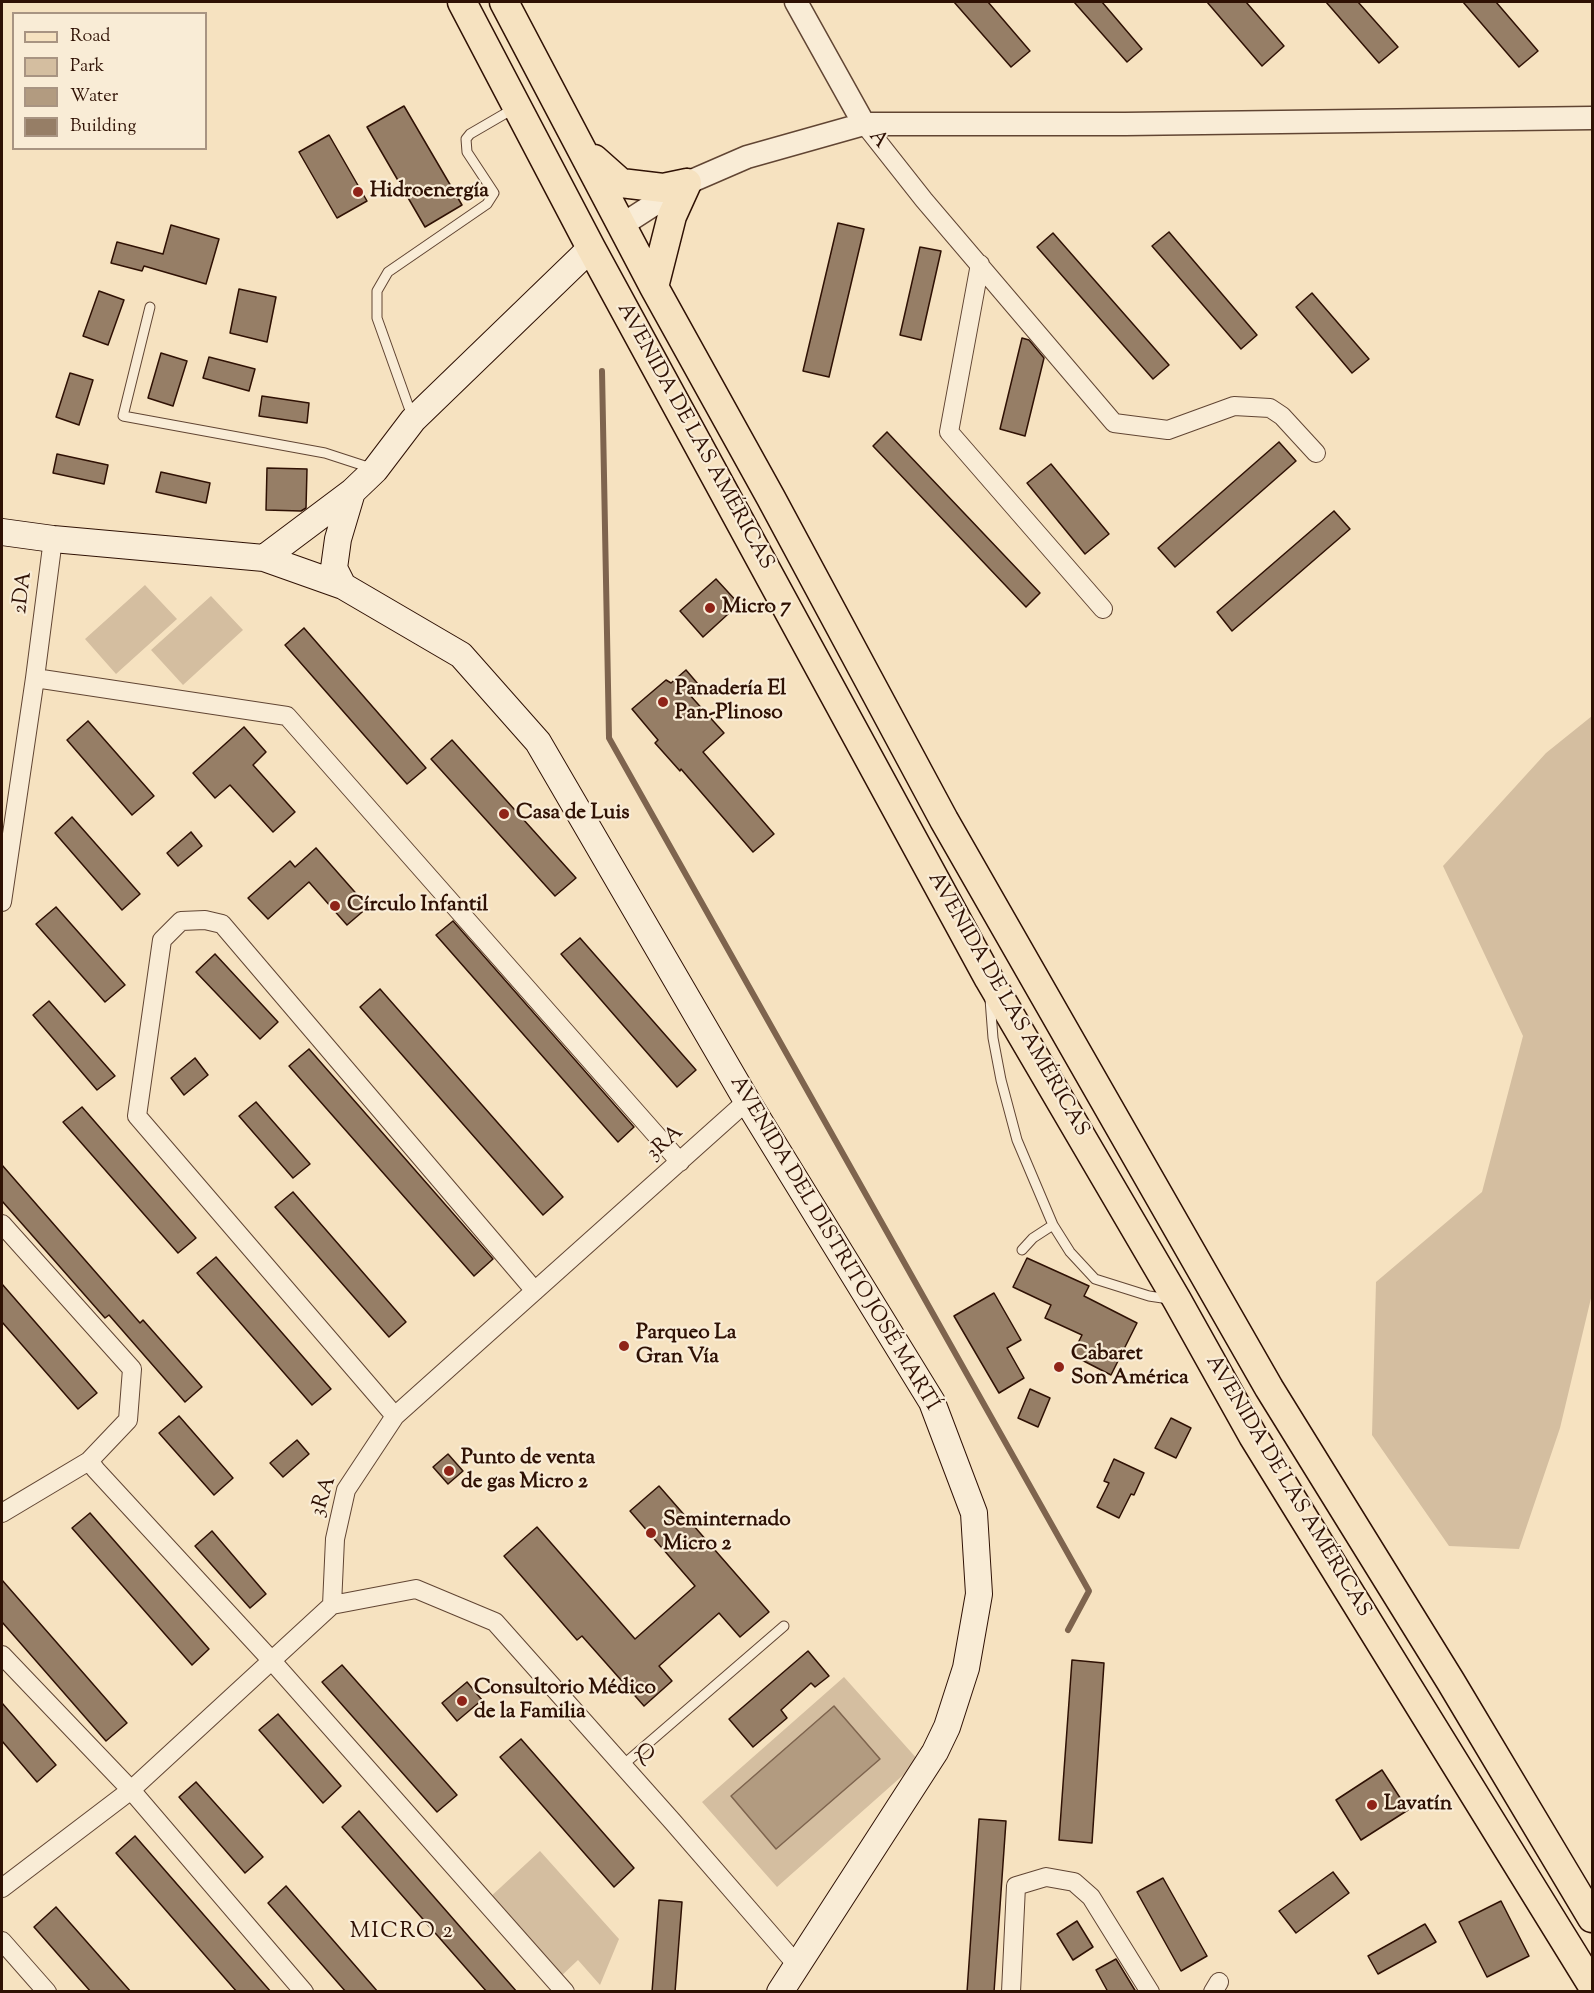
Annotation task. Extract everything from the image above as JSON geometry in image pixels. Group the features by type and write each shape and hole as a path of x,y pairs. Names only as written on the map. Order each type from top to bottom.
{"main road":[{"name":"AVENIDA DE LAS AMÉRICAS","path":"462,2 591,248 989,978 1177,1300 1253,1436 1593,1985"},
{"name":"AVENIDA DE LAS AMÉRICAS","path":"504,2 654,287 766,489 944,820 1263,1378 1451,1682 1593,1918"},
{"path":"580,146 621,183 663,188 687,183"},
{"path":"654,287 672,216 687,183"},
{"path":"264,558 352,492 375,470 413,420 591,248 622,225"},
{"path":"343,586 334,568 338,539 352,492"},
{"name":"AVENIDA DEL DISTRITO JOSÉ MARTÍ","path":"2,532 53,539 264,558 343,586 461,655 538,742 747,1101 932,1402 974,1513 979,1594 966,1668 947,1727 935,1752 780,1992"}],"street":[{"name":"A","path":"796,2 864,124 924,200 1114,423 1168,430 1234,406 1270,408 1282,416 1316,453"},
{"path":"622,225 687,183 747,157 864,124 1137,124 1593,118"},
{"path":"980,264 949,432 1102,609"},
{"name":"2DA","path":"2,902 53,539"},
{"path":"35,678 287,716 680,1162"},
{"path":"395,1416 137,1116 162,940 181,921 205,920 222,924 535,1291"},
{"name":"3RA","path":"332,1605 335,1539 346,1490 395,1416 747,1101"},
{"path":"2,1224 132,1369 128,1420 89,1461 2,1513"},
{"path":"89,1461 272,1661 565,1992"},
{"name":"Q","path":"332,1605 416,1589 495,1622 797,1965"},
{"path":"2,1888 130,1790 332,1605"},
{"path":"2,1655 130,1790 304,1992"},
{"path":"1011,1992 1016,1886 1046,1877 1074,1882 1091,1897 1150,1992"},
{"path":"2,1941 47,1992"}],"lane":[{"path":"413,420 377,318 377,291 388,272 487,204 494,193 467,152 466,139 470,134 518,107"},
{"path":"150,307 123,416 325,453 375,470"},
{"path":"989,978 993,1038 1001,1080 1017,1140 1053,1226 1070,1252 1095,1279 1149,1296 1177,1300"},
{"path":"1022,1250 1033,1238 1053,1226"},
{"path":"622,1766 784,1626"}],"green space":[{"path":"145,585 177,619 116,674 85,639"},
{"path":"211,596 243,630 183,685 151,650"},
{"path":"1592,716 1592,1294 1560,1428 1519,1549 1449,1546 1372,1435 1376,1282 1482,1192 1523,1036 1443,866 1546,753"},
{"path":"844,1677 919,1761 777,1887 702,1802"},
{"path":"540,1851 619,1939 600,1985 578,1960 558,1979 488,1899"}],"water":[{"path":"834,1706 880,1759 776,1849 731,1796"}],"building":[{"path":"954,2 988,2 1030,51 1011,67"},
{"path":"1074,2 1102,2 1142,49 1127,62"},
{"path":"1207,2 1246,2 1284,46 1262,66"},
{"path":"1326,2 1358,2 1398,47 1379,63"},
{"path":"1463,2 1496,2 1538,51 1519,67"},
{"path":"404,106 462,205 425,227 367,127"},
{"path":"329,135 367,201 337,218 299,152"},
{"path":"838,223 864,229 829,377 803,371"},
{"path":"171,225 219,239 206,284 144,266 142,271 111,263 117,242 163,254"},
{"path":"1169,232 1257,335 1241,349 1152,246"},
{"path":"1053,233 1169,365 1153,379 1037,247"},
{"path":"920,247 941,251 921,340 900,335"},
{"path":"239,289 276,297 267,342 230,333"},
{"path":"99,291 124,300 108,345 83,336"},
{"path":"1312,293 1369,359 1352,373 1296,307"},
{"path":"1022,338 1029,340 1044,358 1025,436 1000,429"},
{"path":"161,353 187,361 173,406 148,398"},
{"path":"209,357 255,369 249,391 203,378"},
{"path":"70,373 93,380 79,425 56,417"},
{"path":"262,396 309,403 307,423 259,416"},
{"path":"887,432 1040,593 1026,607 873,446"},
{"path":"1279,442 1296,461 1175,567 1158,548"},
{"path":"57,454 108,465 104,484 53,473"},
{"path":"1051,464 1109,534 1085,554 1027,483"},
{"path":"267,468 307,469 306,508 301,511 266,510"},
{"path":"161,472 210,483 206,503 156,492"},
{"path":"1334,511 1350,529 1232,631 1217,612"},
{"name":"Micro 7","path":"716,579 739,604 703,637 680,611"},
{"path":"304,628 426,768 407,784 285,645"},
{"path":"686,670 698,684 688,693 724,733 703,752 774,834 753,852 681,769 680,771 655,743 658,740 632,709 666,680 671,683"},
{"path":"88,721 154,796 132,815 67,740"},
{"path":"244,727 266,752 253,765 295,812 273,832 230,785 215,798 193,773"},
{"path":"452,740 576,878 555,896 431,759"},
{"path":"72,817 140,894 122,910 55,833"},
{"path":"191,832 202,846 178,866 167,853"},
{"path":"316,848 368,907 347,925 309,882 268,919 248,898 290,861 295,867"},
{"path":"56,907 125,985 105,1002 36,924"},
{"path":"453,921 634,1127 618,1142 436,935"},
{"path":"580,938 696,1070 677,1087 561,954"},
{"path":"215,954 278,1022 260,1039 196,972"},
{"path":"380,989 563,1197 543,1215 360,1007"},
{"path":"49,1001 115,1076 97,1090 33,1015"},
{"path":"309,1049 493,1259 474,1276 289,1066"},
{"path":"195,1058 208,1075 184,1095 171,1078"},
{"path":"256,1102 310,1164 293,1178 239,1116"},
{"path":"82,1107 196,1238 178,1253 63,1122"},
{"path":"2,1165 140,1323 143,1320 202,1387 185,1402 109,1315 105,1318 2,1201"},
{"path":"293,1192 406,1322 389,1337 275,1207"},
{"path":"216,1257 331,1389 312,1405 197,1273"},
{"path":"1027,1258 1089,1286 1084,1296 1137,1323 1111,1375 1072,1355 1082,1335 1045,1318 1051,1305 1013,1287"},
{"path":"2,1284 97,1393 78,1409 2,1322"},
{"path":"994,1293 1021,1340 1007,1348 1024,1378 999,1393 954,1316"},
{"path":"1030,1389 1050,1398 1038,1427 1018,1418"},
{"path":"179,1416 233,1478 214,1495 159,1433"},
{"path":"1171,1418 1191,1428 1176,1458 1155,1448"},
{"path":"297,1440 309,1454 283,1477 270,1463"},
{"path":"448,1454 463,1471 448,1484 433,1467"},
{"path":"1114,1459 1144,1473 1134,1495 1131,1494 1119,1518 1097,1507 1109,1483 1104,1481"},
{"path":"659,1486 769,1612 740,1637 719,1613 659,1666 672,1681 644,1706 582,1636 577,1640 504,1556 537,1527 635,1639 695,1586 630,1511"},
{"path":"90,1513 209,1649 192,1665 72,1528"},
{"path":"212,1531 266,1594 250,1608 195,1546"},
{"path":"2,1580 127,1723 106,1741 2,1622"},
{"path":"808,1651 829,1676 815,1687 811,1683 781,1710 787,1718 753,1747 729,1719"},
{"path":"1072,1660 1104,1663 1092,1843 1059,1840"},
{"path":"342,1665 457,1795 437,1812 322,1682"},
{"name":"Consultorio Médico de la Familia","path":"467,1682 482,1700 457,1721 442,1703"},
{"path":"2,1703 56,1765 37,1782 2,1741"},
{"path":"278,1714 341,1786 323,1803 259,1730"},
{"path":"521,1739 634,1868 614,1887 500,1757"},
{"name":"Lavatín","path":"1382,1770 1408,1810 1361,1840 1336,1800"},
{"path":"196,1782 263,1857 245,1873 179,1797"},
{"path":"359,1811 517,1992 487,1992 342,1827"},
{"path":"979,1819 1006,1821 994,1992 967,1992"},
{"path":"135,1836 271,1992 237,1992 116,1853"},
{"path":"1333,1872 1349,1893 1296,1933 1279,1911"},
{"path":"1163,1878 1207,1956 1181,1971 1137,1892"},
{"path":"286,1886 378,1992 346,1992 268,1903"},
{"path":"659,1900 682,1902 675,1992 652,1992"},
{"path":"1501,1901 1529,1956 1487,1977 1459,1922"},
{"path":"56,1907 131,1992 91,1992 34,1927"},
{"path":"1077,1921 1093,1947 1073,1960 1057,1934"},
{"path":"1425,1924 1436,1942 1378,1974 1368,1956"},
{"path":"1116,1959 1136,1992 1108,1992 1096,1970"}],"waterway":[{"path":"602,371 609,738 1089,1591 1068,1630"}],"place":[{"name":"Hidroenergía","path":"358,192"},
{"name":"Micro 7","path":"710,608"},
{"name":"Panadería El Pan-Plinoso","path":"663,702"},
{"name":"Casa de Luis","path":"504,814"},
{"name":"Círculo Infantil","path":"335,906"},
{"name":"Parqueo La Gran Vía","path":"624,1346"},
{"name":"Cabaret Son América","path":"1059,1367"},
{"name":"Punto de venta de gas Micro 2","path":"449,1471"},
{"name":"Seminternado Micro 2","path":"651,1533"},
{"name":"Consultorio Médico de la Familia","path":"462,1701"},
{"name":"Lavatín","path":"1372,1805"}],"district":[{"name":"MICRO 2","path":"402,1933"}]}
